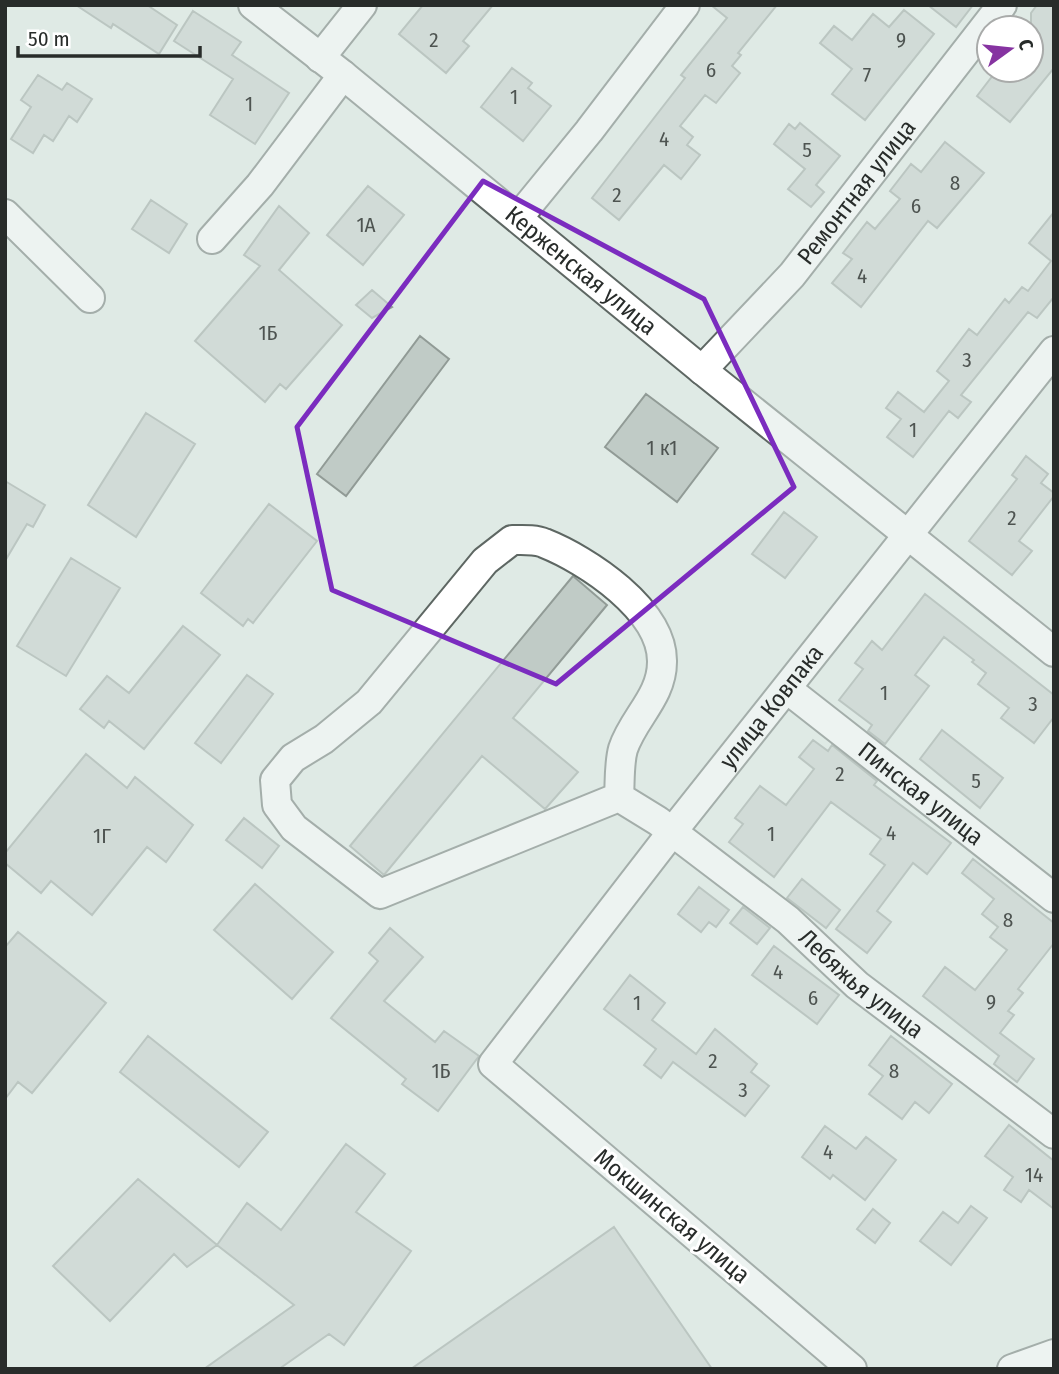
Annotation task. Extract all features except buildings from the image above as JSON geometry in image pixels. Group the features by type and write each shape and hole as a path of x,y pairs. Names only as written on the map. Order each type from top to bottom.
{"street":[{"name":"Керженская улица","path":"253,5 343,75 907,536 1054,652"},
{"path":"320,58 362,5"},
{"path":"518,218 589,131 685,5"},
{"name":"Ремонтная улица","path":"702,370 792,275 1002,5"},
{"path":"212,239 260,185 343,75"},
{"path":"5,215 90,298"},
{"name":"улица Ковпака","path":"493,1063 672,832 1054,351"},
{"path":"512,540 542,542 607,578 635,603 658,636 662,662 657,688 623,749 619,797 380,894 294,828 277,805 275,780 293,758 324,739 369,702 485,561 512,540"},
{"name":"Пинская улица","path":"787,689 1054,898"},
{"name":"Лебяжья улица","path":"619,797 672,832 788,920 857,985 1054,1134"},
{"name":"Мокшинская улица","path":"493,1063 852,1369"},
{"path":"1012,1369 1054,1353"}],"highlighted area":[{"path":"483,181 704,299 794,487 556,684 332,590 297,427"}]}
